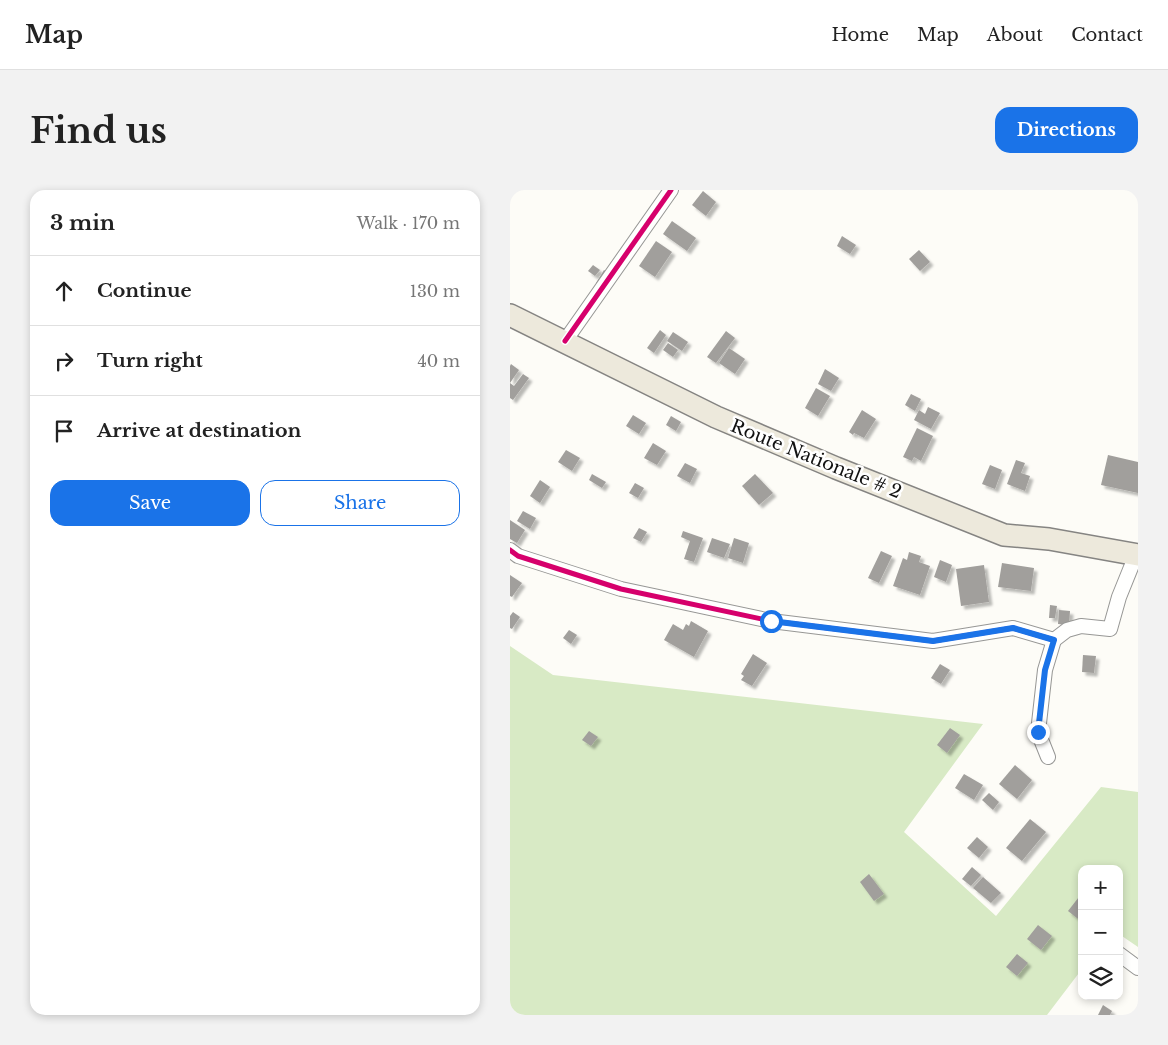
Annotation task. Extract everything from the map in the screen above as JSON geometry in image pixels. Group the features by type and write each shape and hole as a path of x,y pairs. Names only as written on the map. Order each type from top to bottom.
{"main road":[{"name":"Route Nationale # 2","path":"510,314 716,417 836,468 1004,535 1049,539 1137,555"}],"street":[{"path":"565,341 671,190"},
{"path":"510,550 518,556 621,590 771,621 933,641 1013,628 1054,640"},
{"path":"1048,756 1038,732 1045,670 1054,640 1067,630 1081,626 1110,629 1119,597 1137,555"},
{"path":"1120,955 1138,968"}],"green space":[{"path":"510,646 553,675 983,724 904,832 996,916 1101,787 1138,792 1138,947 1123,937 1123,865 1078,865 1078,974 1047,1015 510,1015"}],"building":[{"path":"703,191 716,202 706,216 692,205"},
{"path":"672,221 696,238 687,251 663,234"},
{"path":"842,236 856,245 850,254 837,246"},
{"path":"656,241 672,252 655,277 639,266"},
{"path":"919,250 930,262 920,271 909,259"},
{"path":"593,265 600,270 595,276 588,271"},
{"path":"604,270 610,274 602,287 596,283"},
{"path":"660,330 666,335 654,353 647,348"},
{"path":"726,331 735,338 716,363 707,357"},
{"path":"673,332 688,342 682,351 667,341"},
{"path":"668,343 678,350 673,357 663,350"},
{"path":"729,348 745,359 735,374 719,363"},
{"path":"511,364 519,370 510,383 510,366"},
{"path":"825,369 839,378 831,391 818,384"},
{"path":"523,374 529,378 513,400 510,398 510,383 514,386"},
{"path":"816,388 830,396 818,416 805,408"},
{"path":"911,394 921,399 915,411 905,405"},
{"path":"928,407 940,413 931,429 914,420 919,410 925,414"},
{"path":"862,410 876,419 864,438 849,432"},
{"path":"633,415 646,423 639,434 626,426"},
{"path":"671,416 681,422 676,431 666,425"},
{"path":"917,428 933,436 921,461 914,457 912,461 903,457"},
{"path":"653,443 666,451 657,465 644,458"},
{"path":"566,450 580,458 572,471 558,462"},
{"path":"1108,455 1138,462 1138,493 1101,485"},
{"path":"1016,460 1025,463 1021,473 1030,476 1025,491 1007,484"},
{"path":"685,463 697,469 690,483 677,476"},
{"path":"990,465 1002,470 995,489 982,484"},
{"path":"592,474 606,482 602,488 589,480"},
{"path":"755,474 773,493 759,505 742,486"},
{"path":"540,480 550,487 540,503 530,496"},
{"path":"635,483 644,488 638,498 629,493"},
{"path":"523,511 536,518 530,529 517,521"},
{"path":"510,520 525,530 517,543 510,539"},
{"path":"639,528 647,532 641,542 633,538"},
{"path":"683,531 703,538 694,562 684,559 690,541 681,537"},
{"path":"712,538 730,544 724,558 707,552"},
{"path":"734,538 749,543 743,563 728,558"},
{"path":"881,551 892,556 879,583 868,578"},
{"path":"909,552 921,556 919,562 930,566 920,595 893,586 903,558 907,560"},
{"path":"940,560 952,565 946,582 934,577"},
{"path":"1002,563 1034,568 1031,591 998,587"},
{"path":"984,565 989,602 961,606 956,569"},
{"path":"510,575 522,583 512,597 510,596"},
{"path":"1050,605 1057,606 1055,618 1049,618"},
{"path":"1059,610 1070,611 1069,625 1058,624"},
{"path":"513,612 520,617 512,629 510,628 510,616"},
{"path":"691,621 708,631 694,657 664,640 673,624 683,630 686,624 689,626"},
{"path":"569,630 577,635 571,644 563,638"},
{"path":"753,654 767,663 752,686 741,680 744,676 741,674"},
{"path":"1083,655 1096,656 1094,673 1082,672"},
{"path":"940,664 950,670 941,684 931,678"},
{"path":"950,728 960,735 947,753 937,745"},
{"path":"589,731 598,737 591,746 582,740"},
{"path":"1015,765 1032,780 1017,799 999,784"},
{"path":"964,774 983,785 974,800 955,788"},
{"path":"989,793 999,802 993,810 982,800"},
{"path":"1030,819 1046,832 1022,861 1006,848"},
{"path":"977,837 988,847 979,858 967,848"},
{"path":"972,867 981,875 971,886 962,879"},
{"path":"869,874 884,894 874,901 860,882"},
{"path":"983,877 1001,893 991,903 973,888"},
{"path":"1078,898 1078,919 1068,911"},
{"path":"1038,925 1052,936 1041,950 1027,939"},
{"path":"1017,954 1028,963 1017,976 1006,967"},
{"path":"1103,1005 1112,1011 1110,1015 1098,1015"}],"cycle path":[{"path":"565,341 671,190"},
{"path":"510,550 518,556 621,589 771,621 933,641 1013,628 1054,640"}],"route":[{"path":"771,621 933,641 1013,628 1054,640 1045,670 1038,732"}]}
